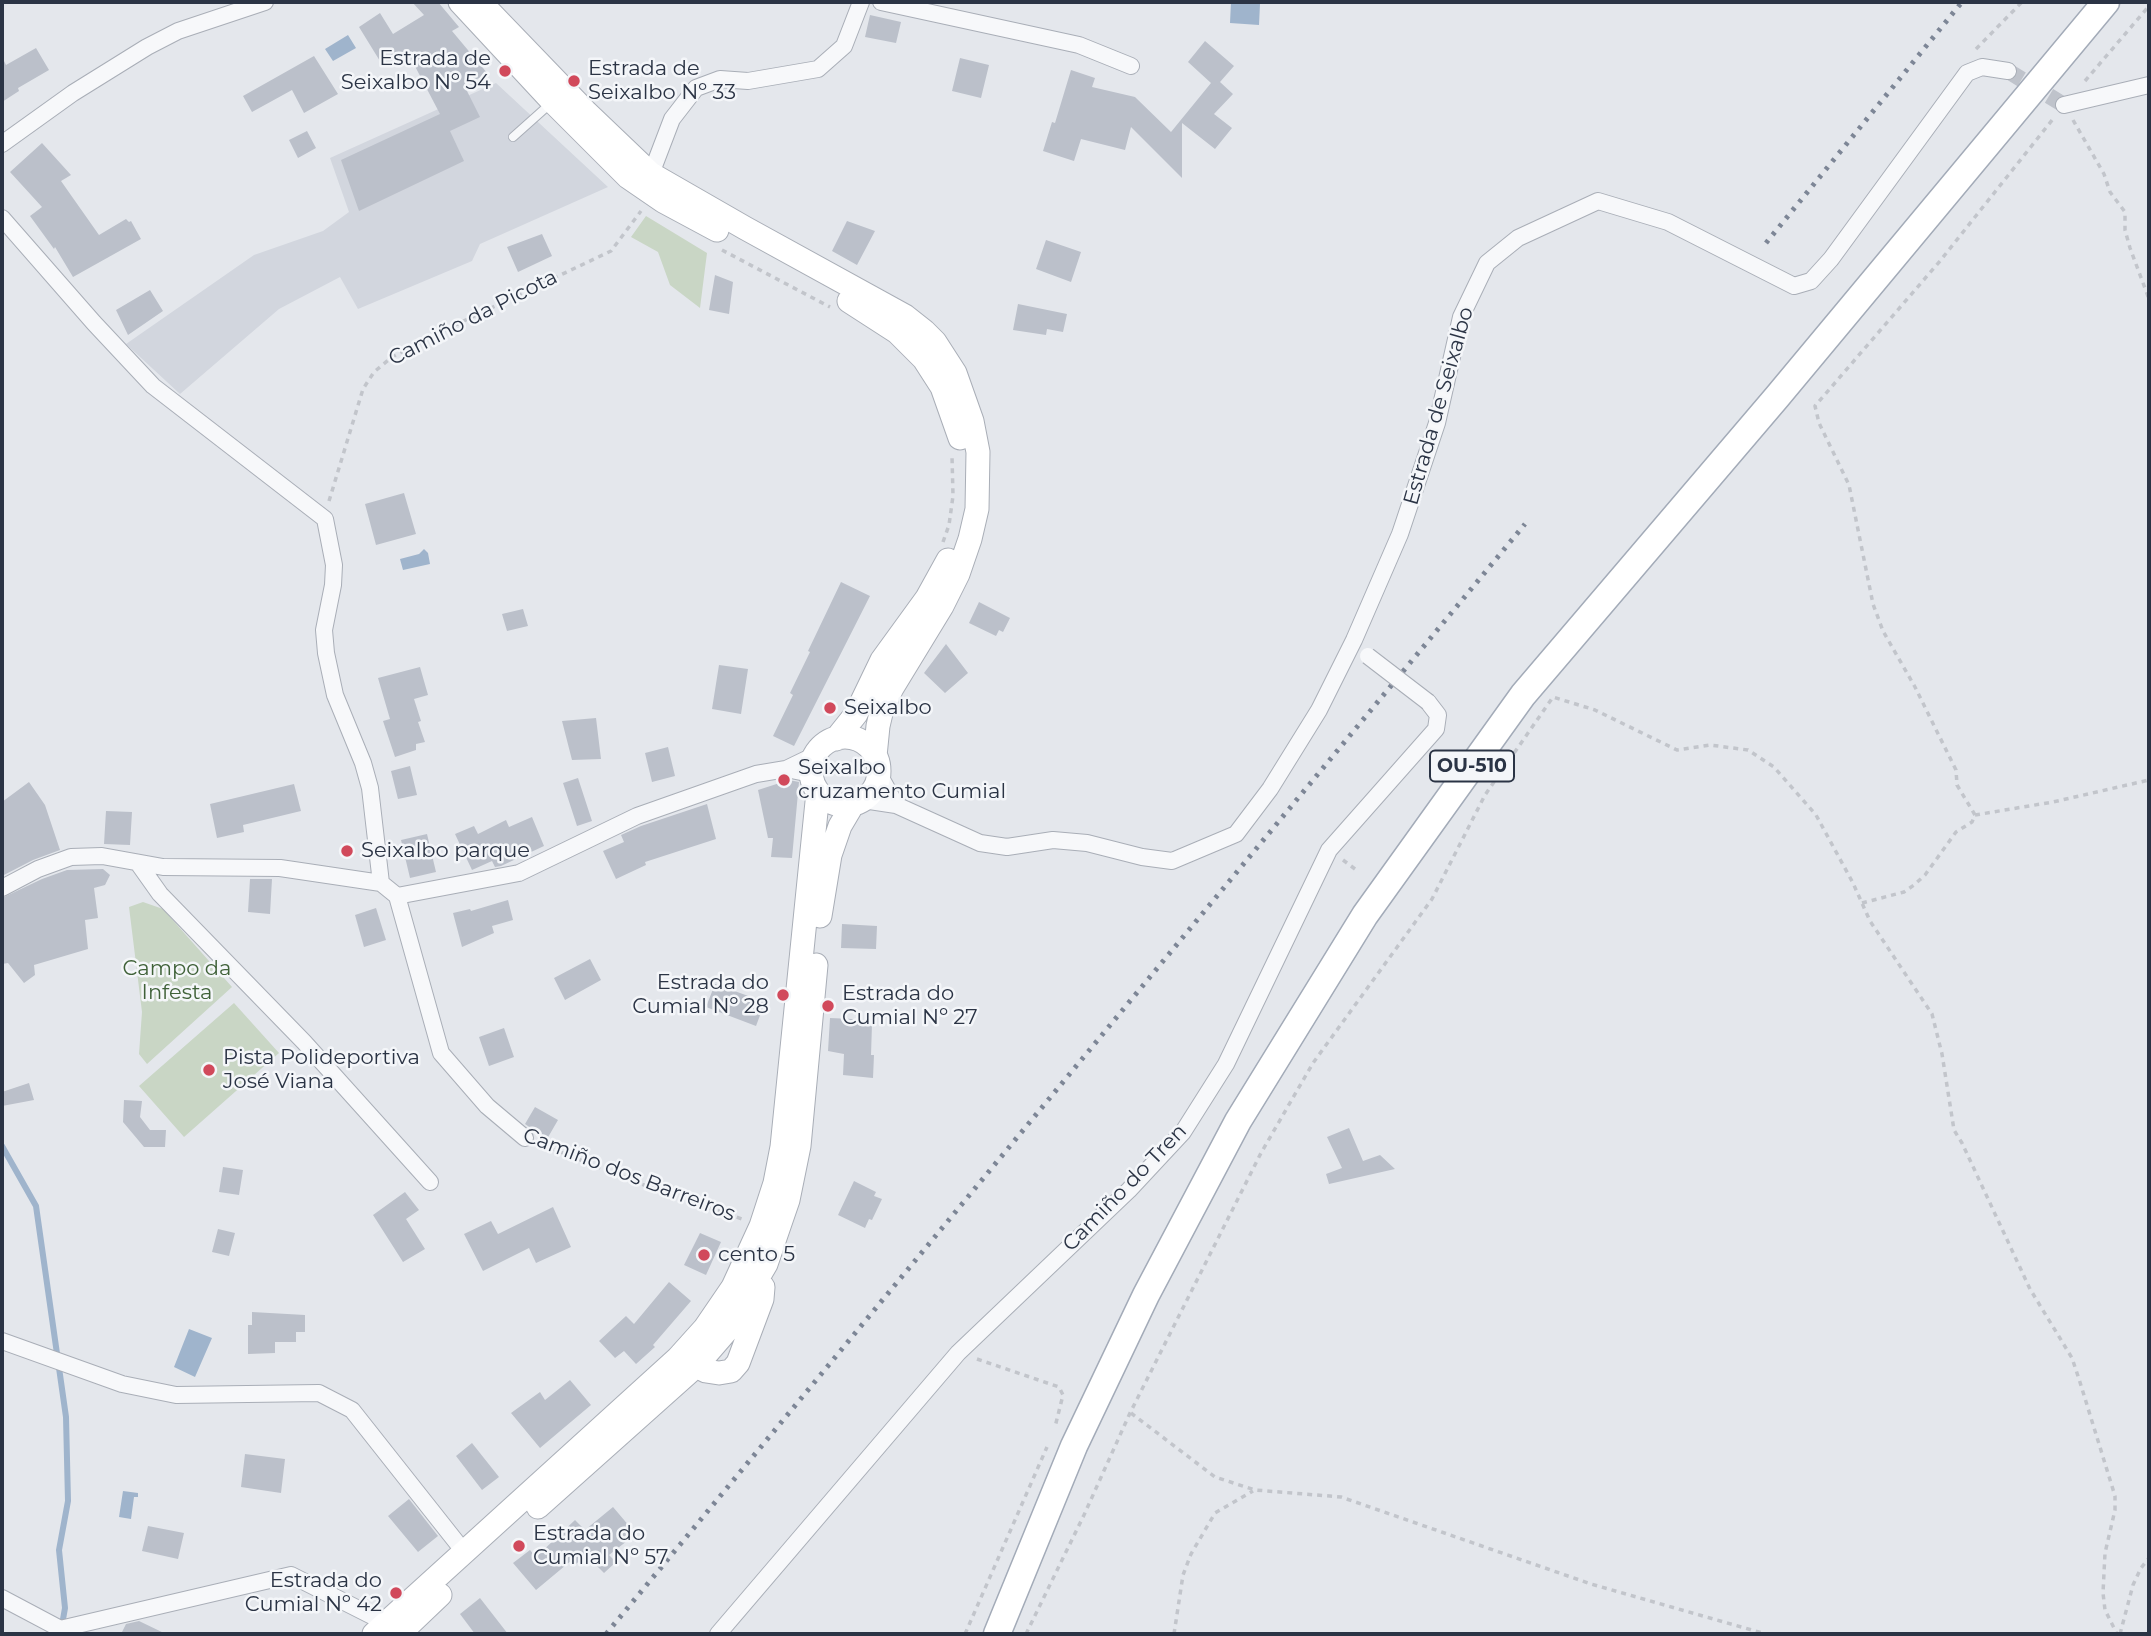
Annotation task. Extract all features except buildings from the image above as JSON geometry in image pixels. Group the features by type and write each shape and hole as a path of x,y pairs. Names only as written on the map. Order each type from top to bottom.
{"main road":[{"name":"OU-510","path":"997,1634 1074,1446 1146,1295 1238,1121 1365,915 1523,695 1768,408 2106,2"}],"street":[{"path":"2,144 73,93 147,47 178,31 265,2"},
{"path":"460,2 611,162 648,177 734,222 905,316 924,331 945,355 962,391 978,452 977,509 958,574 882,709 878,726 876,784 858,802 835,840 826,873 799,1146 788,1200 766,1264 762,1299 738,1363 731,1371 706,1371 694,1362"},
{"path":"481,2 648,177"},
{"path":"648,177 672,119 696,88 720,79 748,81 818,69 844,46 861,2"},
{"path":"881,2 1079,45 1131,66"},
{"path":"1967,73 1982,67 2008,71"},
{"name":"Estrada de Seixalbo","path":"896,805 946,830 981,843 1007,847 1053,839 1087,843 1142,857 1172,861 1236,834 1270,789 1312,721 1354,640 1400,534 1437,423 1461,317 1487,263 1518,238 1598,201 1668,222 1794,286 1811,281 1831,259 1967,73"},
{"path":"2064,106 2149,85"},
{"path":"552,102 558,100 569,104 611,149 648,177 897,331 914,346 934,373 956,422 965,465 960,527 955,545 937,582 882,660 856,714 836,739 821,747 815,774 787,1106 768,1232 753,1270 722,1328"},
{"path":"2,218 153,386 325,519 334,565 324,630 326,653 335,695 360,754 370,788 381,883"},
{"name":"Camiño do Tren","path":"718,1634 958,1353 1129,1190 1183,1132 1226,1064 1329,850 1436,729 1438,715 1428,702 1368,656 1354,640"},
{"path":"2,888 38,869 71,857 102,856 163,867 280,868 381,883 397,896 519,873 636,816 756,774 786,769 815,774 834,804 858,802 896,805 877,765 860,741 850,738 836,739"},
{"path":"138,863 160,894 304,1042 430,1182"},
{"name":"Camiño dos Barreiros","path":"397,896 442,1053 487,1106 525,1138"},
{"path":"386,1630 464,1553 678,1358 705,1328 733,1287 761,1226 775,1183"},
{"path":"386,1630 455,1580 694,1362 722,1328 766,1264"},
{"path":"722,1328 735,1333 743,1350"},
{"path":"2,1341 122,1384 176,1395 319,1393 352,1410 464,1553"},
{"path":"620,1411 651,1397 694,1362"},
{"path":"2,1598 65,1632 291,1575 386,1630"}],"lane":[{"path":"513,137 552,102"}],"path":[{"path":"1967,73 1968,57 2022,2"},
{"path":"1975,815 1957,785 1956,770 1877,616 1849,485 1819,423 1815,406 1940,261 2064,106 2149,6"},
{"path":"2064,106 2104,174 2110,192 2125,212 2125,230 2149,299"},
{"name":"Camiño da Picota","path":"325,519 363,389 374,372 392,357 430,337 611,251 648,177"},
{"path":"716,247 834,309"},
{"path":"941,548 949,525 954,496 950,445"},
{"path":"1026,1634 1084,1516 1130,1413 1261,1153 1313,1063 1432,899 1485,795 1553,697 1595,710 1677,750 1710,745 1734,746 1761,756 1816,815 1879,936 1932,1014 1942,1054 1954,1130 2030,1289 2071,1359 2079,1379 2115,1496 2115,1510 2105,1553 2104,1593 2105,1610 2118,1634"},
{"path":"1975,815 2032,806 2149,780"},
{"path":"1862,903 1904,892 1914,885 1925,875 1956,832 1972,822 1975,815"},
{"name":"Camiño dos Barreiros","path":"525,1138 654,1189 761,1226"},
{"path":"958,1353 1059,1387 1063,1395 1053,1433"},
{"path":"1130,1413 1215,1477 1255,1490 1341,1497 1591,1584 1766,1634"},
{"path":"965,1634 1048,1444"},
{"path":"1174,1634 1183,1575 1191,1554 1215,1513 1255,1490"},
{"path":"2118,1634 2133,1585 2149,1558"}],"shaded area":[{"path":"496,83 608,187 480,244 472,261 358,309 340,277 279,309 180,394 126,344 254,255 323,231 349,212 330,158"}],"green space":[{"path":"646,216 707,253 700,308 670,285 658,252 631,237"},
{"name":"Campo da Infesta","path":"143,902 163,909 232,987 147,1064 139,1054 142,1012 129,907"},
{"name":"Pista Polideportiva José Viana","path":"234,1003 279,1053 184,1137 139,1086"}],"water":[{"path":"1231,2 1260,4 1259,25 1230,23"},
{"path":"348,35 356,48 333,61 325,49"},
{"path":"424,549 428,553 430,564 403,570 400,559 419,554"},
{"path":"189,1329 212,1338 195,1377 174,1367"},
{"path":"123,1491 138,1493 138,1497 134,1497 131,1519 119,1517"}],"waterway":[{"path":"2,1146 36,1206 66,1417 68,1501 59,1550 65,1608 62,1625"}],"tunnel":[{"path":"2008,71 2064,105"}],"railway":[{"path":"1766,243 1962,2"},
{"path":"606,1634 1525,524"}],"place":[{"name":"Estrada de Seixalbo Nº 54","path":"505,71"},
{"name":"Estrada de Seixalbo Nº 33","path":"574,81"},
{"name":"Seixalbo","path":"830,708"},
{"name":"Seixalbo cruzamento Cumial","path":"784,780"},
{"name":"Seixalbo parque","path":"347,851"},
{"name":"Estrada do Cumial Nº 28","path":"783,995"},
{"name":"Estrada do Cumial Nº 27","path":"828,1006"},
{"name":"Pista Polideportiva José Viana","path":"209,1070"},
{"name":"cento 5","path":"704,1255"},
{"name":"Estrada do Cumial Nº 57","path":"519,1546"},
{"name":"Estrada do Cumial Nº 42","path":"396,1593"}]}
